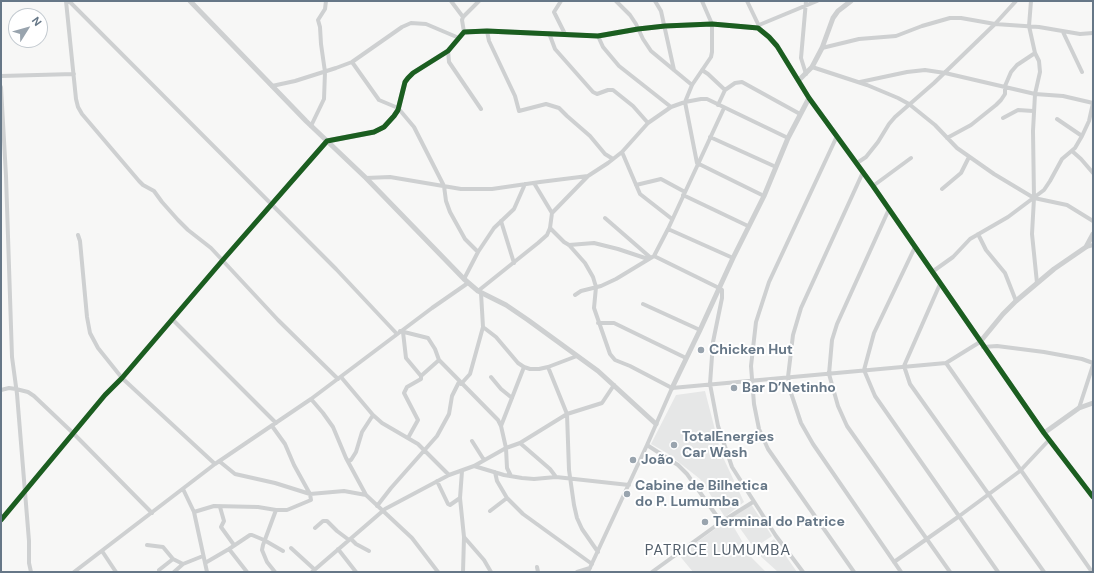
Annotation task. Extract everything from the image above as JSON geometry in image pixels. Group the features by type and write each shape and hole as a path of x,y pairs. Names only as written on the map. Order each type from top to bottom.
{"street":[{"path":"68,1 76,99 82,114 143,185 154,191 178,220 211,248 222,261 339,378 373,415 387,427 418,444 449,474"},
{"path":"68,1 400,333 406,358 421,376"},
{"path":"190,1 311,126 366,178 466,281 479,292 506,305 577,356 614,385 656,424"},
{"path":"311,126 324,99 325,72 318,20 325,9 326,1"},
{"path":"451,1 463,16"},
{"path":"464,32 462,20 463,16 479,1"},
{"path":"561,1 554,12 565,34"},
{"path":"616,1 630,15 651,51 692,85"},
{"path":"655,1 661,11 674,70"},
{"path":"697,164 685,102 692,85 712,52 712,24 702,1"},
{"path":"747,1 758,27 777,46 809,98 873,186 1044,433 1092,493"},
{"path":"1,520 105,396 327,141 374,132 384,127 394,116 398,108 405,82 408,78 413,73 448,51 464,32 487,31 598,36 665,26 712,24 758,27 806,3 817,1"},
{"path":"857,164 878,142 895,117 945,73 1016,1"},
{"path":"1031,1 1029,26 1035,53 1039,61 1040,72 1033,111 1034,198 1032,234 1037,283"},
{"path":"799,80 812,67 822,48 833,18 847,2"},
{"path":"806,3 801,58 806,74"},
{"path":"822,48 859,39 896,36 922,26 950,18 961,18 995,24 1029,26 1080,34 1093,33"},
{"path":"272,86 295,82 352,62 402,27 412,23 426,24 459,38"},
{"path":"487,31 489,42 515,96 520,111 546,104 559,108 590,136 605,154 613,159"},
{"path":"1063,32 1082,72"},
{"path":"549,33 555,50 592,92 597,94 608,90 613,90 633,106 648,123"},
{"path":"598,36 603,47 619,66 671,107"},
{"path":"448,51 449,62 481,109"},
{"path":"947,138 970,125 996,105 1005,94 1005,86 1011,72 1035,53"},
{"path":"352,62 378,100 398,108 414,127 444,186 446,201 450,212 466,239 478,252"},
{"path":"812,67 859,83 898,98 909,104 935,125 957,148 994,174 1034,198 1067,205 1093,221"},
{"path":"702,70 725,90"},
{"path":"859,83 907,72 925,70 1005,86 1035,94 1062,96 1093,103 1089,121 1082,136 1075,148 1062,159 1044,190 1008,217 970,239 953,256 932,272"},
{"path":"1,76 74,74"},
{"path":"718,105 725,90 735,83 742,82 800,114"},
{"path":"1,87 6,176 12,357 31,572"},
{"path":"577,572 589,570 598,552 648,445 672,388 748,226 764,196 788,138 809,98"},
{"path":"479,292 547,235 550,228 552,213 588,176 622,152 648,123 671,107 685,102 707,99 788,138"},
{"path":"575,295 581,291 596,287 616,278 651,257 668,230 724,108"},
{"path":"1003,118 1018,110 1033,111"},
{"path":"1057,119 1082,136"},
{"path":"837,136 769,282 756,322 751,366 754,404 759,429 768,448 854,572"},
{"path":"710,137 776,167"},
{"path":"1072,151 1093,173"},
{"path":"622,152 640,194 672,219"},
{"path":"942,189 960,173 969,157"},
{"path":"873,186 911,158"},
{"path":"697,164 764,196"},
{"path":"863,172 801,308 793,335 788,377 791,393 801,424 813,444 901,572"},
{"path":"366,178 390,177 461,189 492,189 588,176"},
{"path":"636,185 660,179 684,194 748,226"},
{"path":"534,183 552,213"},
{"path":"74,572 215,464 311,399 400,333 466,281 478,252 494,228 514,209 525,184"},
{"path":"889,209 837,324 832,340 829,374 838,406 847,426 950,572"},
{"path":"605,218 651,257"},
{"path":"501,221 514,263"},
{"path":"550,228 586,263 596,287 593,304 598,322 612,358 672,388 946,363 982,344 1016,301 1054,269 1086,247 1093,245"},
{"path":"668,230 733,258"},
{"path":"978,234 986,250 1005,273 1016,301"},
{"path":"1086,247 1093,234"},
{"path":"78,235 80,241 87,317 90,333 98,348 122,378 215,464"},
{"path":"569,245 594,243 651,257 722,290 722,298 713,342 710,384 718,426 732,467 753,502 803,572"},
{"path":"915,247 874,333 864,370 875,396 958,517 998,572"},
{"path":"940,284 904,366 910,384 990,494 1044,572"},
{"path":"377,506 437,436 449,414 452,396 460,383 470,374 483,327 479,292"},
{"path":"644,304 700,330"},
{"path":"172,319 274,424 311,498 309,502 287,510 258,507 214,506 194,512"},
{"path":"598,322 614,323 686,358"},
{"path":"483,327 496,338 518,363 530,369 548,367 577,356"},
{"path":"400,333 428,338 435,349 439,360 498,420 501,426 506,448 507,468 510,476"},
{"path":"982,344 1044,352 1082,359 1093,364 1079,408"},
{"path":"408,438 418,420 404,393 407,387 421,379 421,376 439,360"},
{"path":"946,363 1092,572"},
{"path":"501,426 524,367"},
{"path":"548,367 567,414 570,479 577,518 582,529 598,552"},
{"path":"492,377 501,389 512,398"},
{"path":"291,548 313,571 385,509 449,474 474,466 506,448 520,443 567,414 602,403 614,385"},
{"path":"1,390 9,388 16,389 28,392 34,396 152,513"},
{"path":"311,399 323,412 333,427 348,461 366,495 412,538 438,572"},
{"path":"1044,433 1079,408 1093,402"},
{"path":"348,461 351,460 356,452 362,432 373,415"},
{"path":"472,440 484,460"},
{"path":"894,562 1020,471 1049,440"},
{"path":"520,443 550,469 556,477"},
{"path":"648,445 678,465 687,474 721,522"},
{"path":"219,462 235,474 275,483 310,494 344,491 366,495"},
{"path":"474,466 510,476 534,479 556,477 629,485"},
{"path":"462,471 460,498 464,537 464,572"},
{"path":"495,472 497,482 507,498 523,514 592,564"},
{"path":"438,481 448,504 450,505 460,498"},
{"path":"183,489 194,512 207,572"},
{"path":"490,510 507,498"},
{"path":"652,572 721,522 753,502"},
{"path":"220,507 224,521 222,527 234,545"},
{"path":"274,572 267,562 262,550 264,540 276,510"},
{"path":"315,528 323,521 327,521 337,531 369,552"},
{"path":"205,563 250,535 264,540 283,551"},
{"path":"464,537 484,560 491,572"},
{"path":"147,546 163,547 173,559 183,564"},
{"path":"229,549 247,572"},
{"path":"338,549 356,572"},
{"path":"102,551 116,572"},
{"path":"174,572 183,564 203,556"},
{"path":"159,570 173,559"},
{"path":"537,567 538,572"}],"shaded area":[{"path":"705,391 721,453 744,502 725,517 700,479 667,453 651,444 676,395"},
{"path":"751,504 772,536 754,548 732,517"},
{"path":"729,519 752,558 766,572 693,572 679,555"},
{"path":"774,539 797,572 778,572 757,553"}],"cycle path":[{"path":"1,520 105,395 122,378 327,141 374,132 384,127 398,110 405,82 408,78 413,73 448,51 464,32 487,31 598,36 665,26 712,24 758,28 777,46 809,98 873,186 1044,433 1093,497"}],"place":[{"name":"Chicken Hut","path":"701,350"},
{"name":"Bar D’Netinho","path":"734,388"},
{"name":"TotalEnergies Car Wash","path":"674,445"},
{"name":"João","path":"633,460"},
{"name":"Cabine de Bilhetica do P. Lumumba","path":"627,494"},
{"name":"Terminal do Patrice","path":"705,522"}],"district":[{"name":"PATRICE LUMUMBA","path":"718,551"}]}
